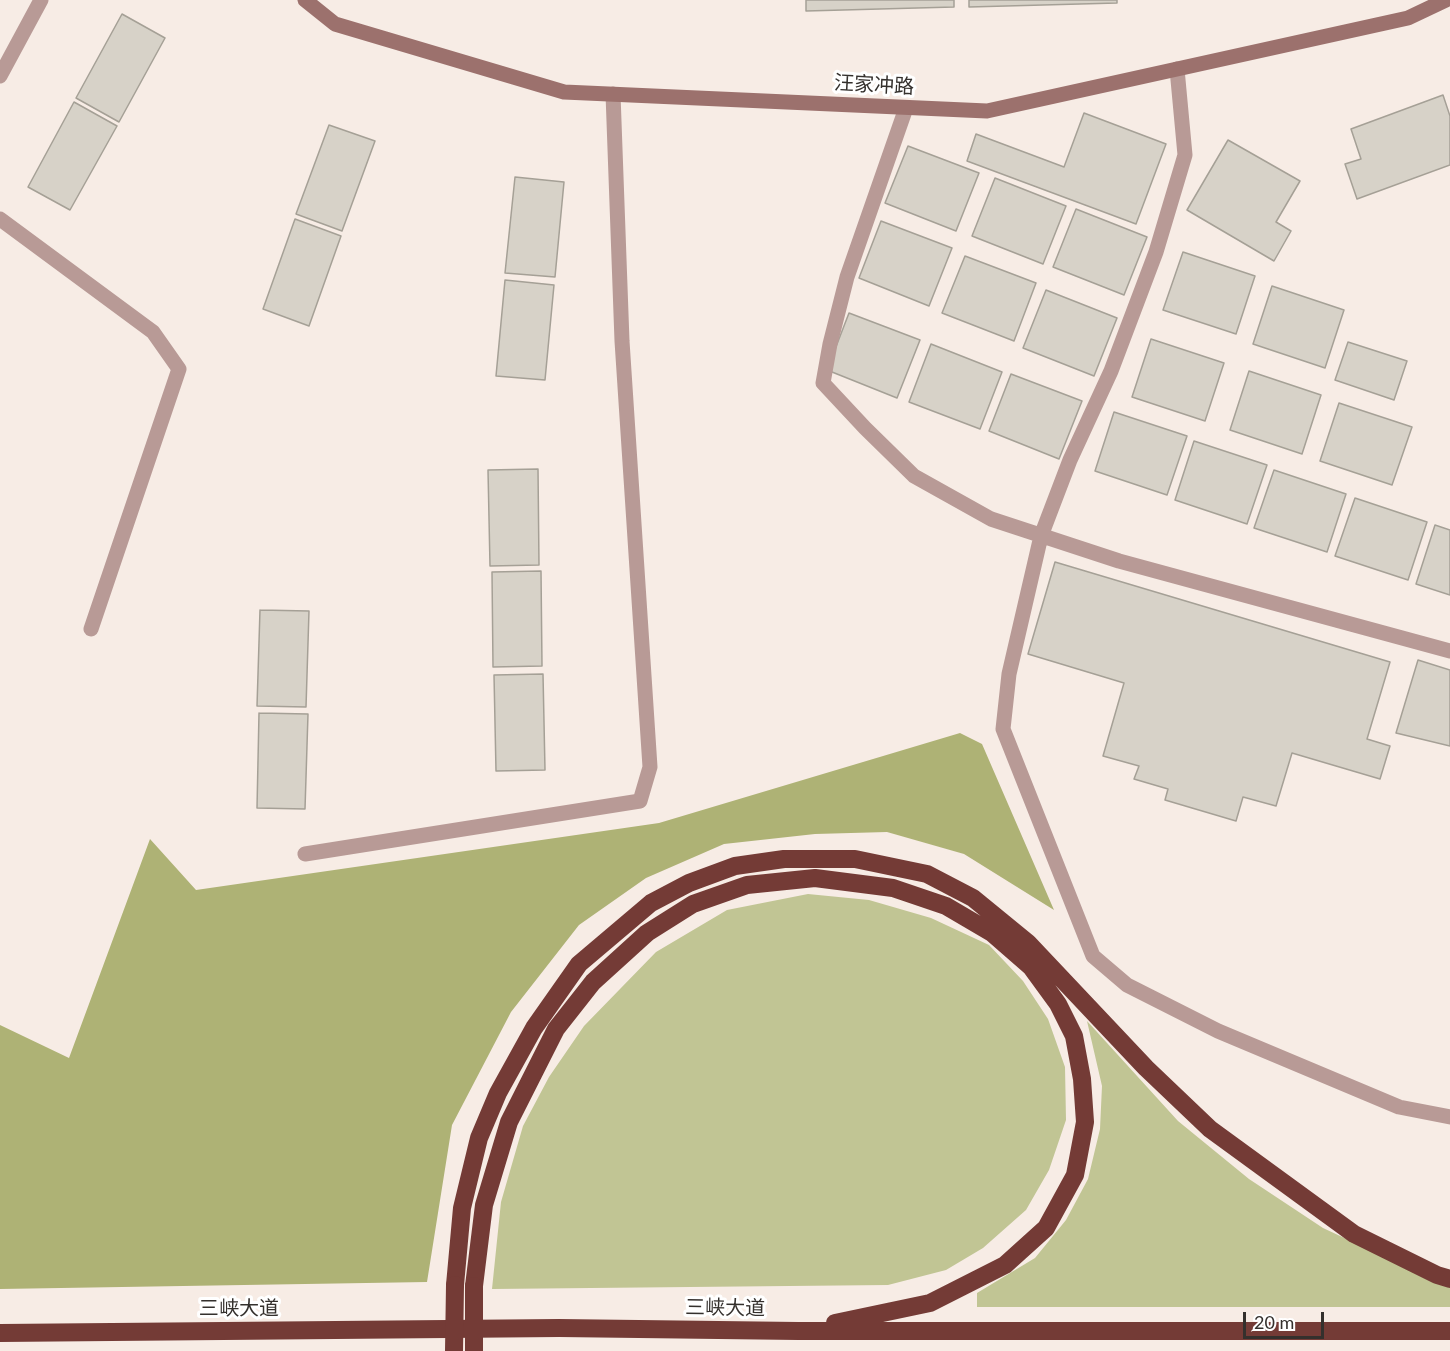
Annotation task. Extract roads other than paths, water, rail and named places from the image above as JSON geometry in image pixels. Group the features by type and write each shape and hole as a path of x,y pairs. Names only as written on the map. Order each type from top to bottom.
{"highway":[{"path":"454,1351 455,1284 462,1208 479,1138 498,1093 534,1028 579,964 651,903 680,888 735,866 784,859 866,861 927,874 973,898 1028,943 1146,1068 1210,1129 1354,1234 1437,1275 1450,1279"},
{"path":"474,1351 474,1286 484,1205 509,1122 556,1029 593,982 647,933 693,904 747,885 814,878 893,888 946,906 992,933 1031,966 1058,1004 1074,1036 1082,1079 1085,1122 1075,1175 1046,1228 1005,1265 930,1304 798,1331"},
{"name":"三峡大道","path":"0,1333 560,1328 798,1331 1450,1331"}],"street":[{"name":"汪家冲路","path":"305,0 335,24 564,92 987,111 1408,18 1446,0"}],"lane":[{"path":"0,76 41,0"},
{"path":"1177,69 1185,155 1156,252 1112,371 1070,460 1041,536 1009,674 1003,729 1093,956 1127,986 1218,1031 1400,1107 1450,1117"},
{"path":"305,854 640,801 650,767 622,352 613,94"},
{"path":"906,108 847,277 823,383 914,476 991,519 1041,536 1119,561 1450,651"},
{"path":"0,219 153,332 179,369 91,629"}]}
